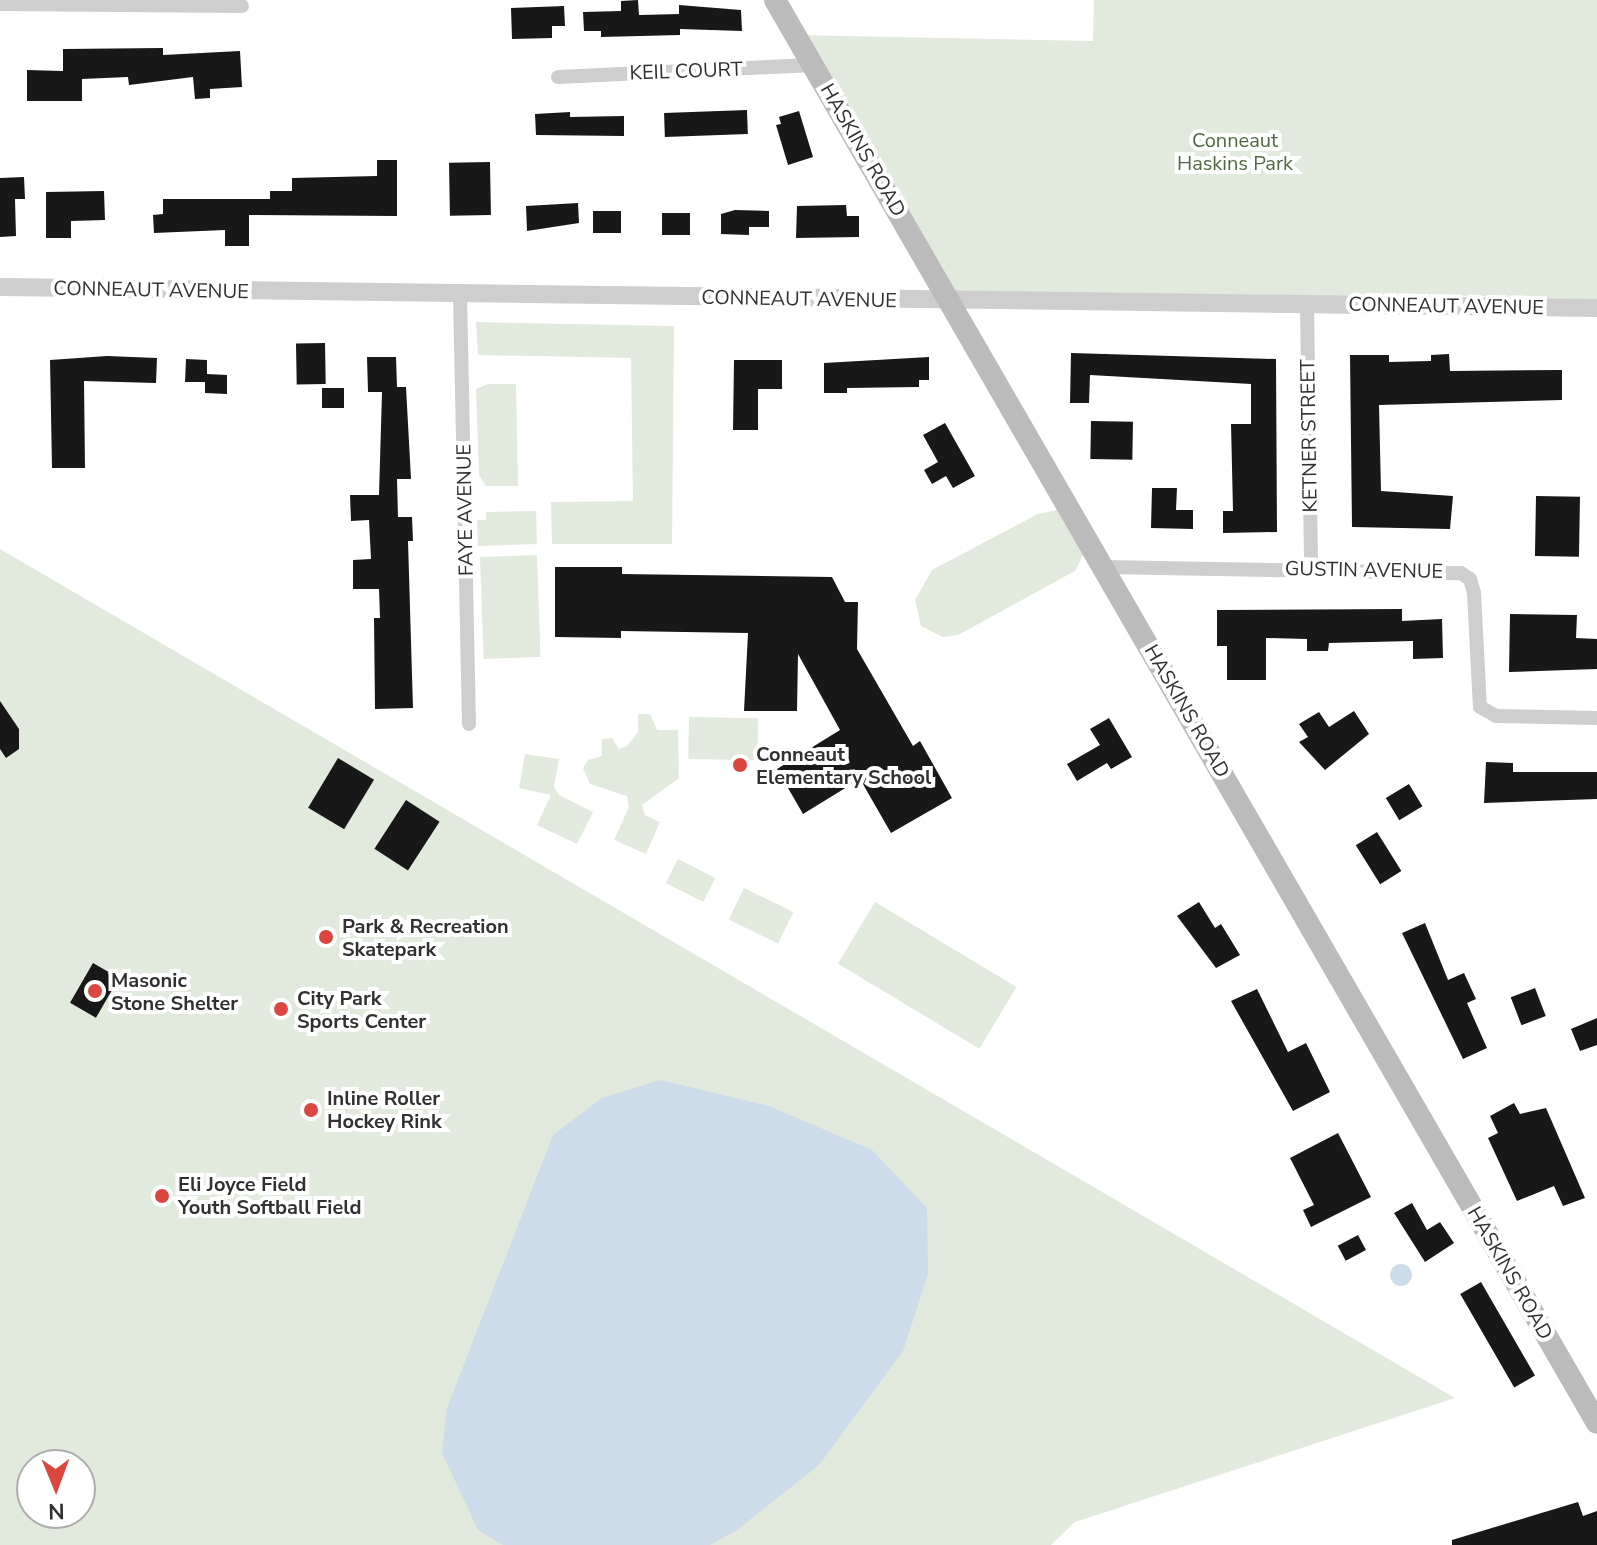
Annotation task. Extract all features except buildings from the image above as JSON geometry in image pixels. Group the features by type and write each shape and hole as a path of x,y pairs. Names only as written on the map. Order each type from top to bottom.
{"main road":[{"name":"HASKINS ROAD","path":"775,0 1597,1423"}],"street":[{"path":"0,4 242,6"},
{"name":"KEIL COURT","path":"558,77 813,65"},
{"name":"CONNEAUT AVENUE","path":"0,287 1597,308"},
{"name":"FAYE AVENUE","path":"460,295 469,724"},
{"name":"KETNER STREET","path":"1307,305 1311,568"},
{"name":"GUSTIN AVENUE","path":"1103,567 1311,568 1461,573 1470,579 1474,593 1480,707 1496,716 1597,718"}],"green space":[{"name":"Conneaut Haskins Park","path":"1094,0 1597,0 1597,300 1430,295 1429,306 949,300 796,35 1093,41"},
{"path":"476,322 674,326 672,544 552,544 551,502 633,501 631,358 478,355"},
{"path":"488,384 516,384 518,486 486,486 479,475 476,389"},
{"path":"1057,510 1083,555 1075,571 958,635 943,637 921,626 915,600 932,570 1038,514"},
{"path":"536,511 537,544 478,546 477,520 486,520 486,512"},
{"path":"0,549 1455,1398 1075,1522 1051,1545 0,1545"},
{"path":"537,555 541,657 484,659 480,557"},
{"path":"638,714 650,714 657,730 678,730 679,778 642,805 645,815 660,822 646,854 614,840 629,807 627,796 590,784 583,768 588,760 602,756 602,739 612,738 619,749 627,746 638,732"},
{"path":"689,717 758,718 757,760 688,759"},
{"path":"525,754 559,759 554,786 559,795 593,812 577,844 537,825 551,795 519,788"},
{"path":"678,859 715,878 703,902 666,883"},
{"path":"744,888 793,912 778,944 729,919"},
{"path":"875,902 1016,987 979,1049 838,964"}],"water":[{"path":"660,1080 769,1106 872,1150 927,1208 928,1274 903,1351 819,1465 737,1530 710,1545 503,1545 478,1530 442,1453 447,1408 553,1135 602,1098"},
{"path":"1397,1264 1405,1264 1412,1275 1405,1286 1397,1286 1390,1279 1390,1271"}],"place":[{"name":"Conneaut Elementary School","path":"740,765"},
{"name":"Park & Recreation Skatepark","path":"326,937"},
{"name":"Masonic Stone Shelter","path":"95,991"},
{"name":"City Park Sports Center","path":"281,1009"},
{"name":"Inline Roller Hockey Rink","path":"311,1110"},
{"name":"Eli Joyce Field Youth Softball Field","path":"162,1196"}]}
